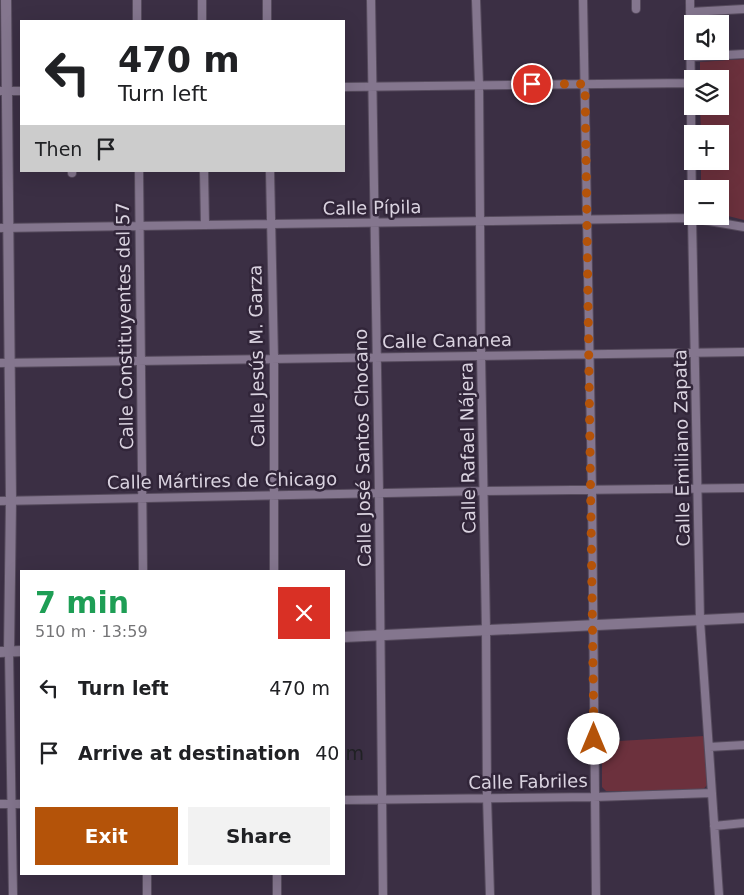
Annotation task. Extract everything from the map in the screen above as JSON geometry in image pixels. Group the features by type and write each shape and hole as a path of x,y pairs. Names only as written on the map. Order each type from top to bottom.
{"street":[{"path":"6,0 3,91 4,652 12,804 13,895"},
{"path":"137,0 137,20"},
{"path":"202,0 202,20"},
{"path":"267,0 267,20"},
{"name":"Calle José Santos Chocano","path":"371,0 383,895"},
{"name":"Calle Rafael Nájera","path":"476,0 479,85 487,797 490,895"},
{"path":"583,0 592,491 596,895"},
{"path":"636,0 636,9"},
{"name":"Calle Emiliano Zapata","path":"690,0 690,12"},
{"path":"732,0 732,10"},
{"path":"690,12 744,9"},
{"path":"729,55 744,54"},
{"path":"345,87 684,83"},
{"path":"3,91 20,91"},
{"name":"Calle Emiliano Zapata","path":"690,115 691,180"},
{"name":"Calle Constituyentes del 57","path":"139,172 143,570"},
{"path":"204,172 205,225"},
{"name":"Calle Jesús M. Garza","path":"270,172 274,359 274,570"},
{"name":"Calle Pípila","path":"4,228 684,218"},
{"name":"Calle Pípila","path":"729,224 744,227"},
{"name":"Calle Emiliano Zapata","path":"692,225 700,620 719,895"},
{"name":"Calle Cananea","path":"4,363 744,352"},
{"name":"Calle Mártires de Chicago","path":"5,500 744,488"},
{"path":"345,637 744,618"},
{"path":"4,652 20,651"},
{"path":"709,747 744,745"},
{"name":"Calle Fabriles","path":"345,800 594,797 712,793"},
{"path":"0,804 20,804"},
{"path":"714,826 744,823"},
{"path":"147,875 147,895"},
{"path":"277,875 277,895"}],"shaded area":[{"path":"744,59 744,220 729,216 729,180 701,180 701,170 729,170 729,125 701,125 700,115 729,115 729,70 700,70 700,62"},
{"path":"704,736 707,785 702,791 606,791 602,787 602,742"}],"route":[{"path":"532,84 585,84 594,739"}]}
